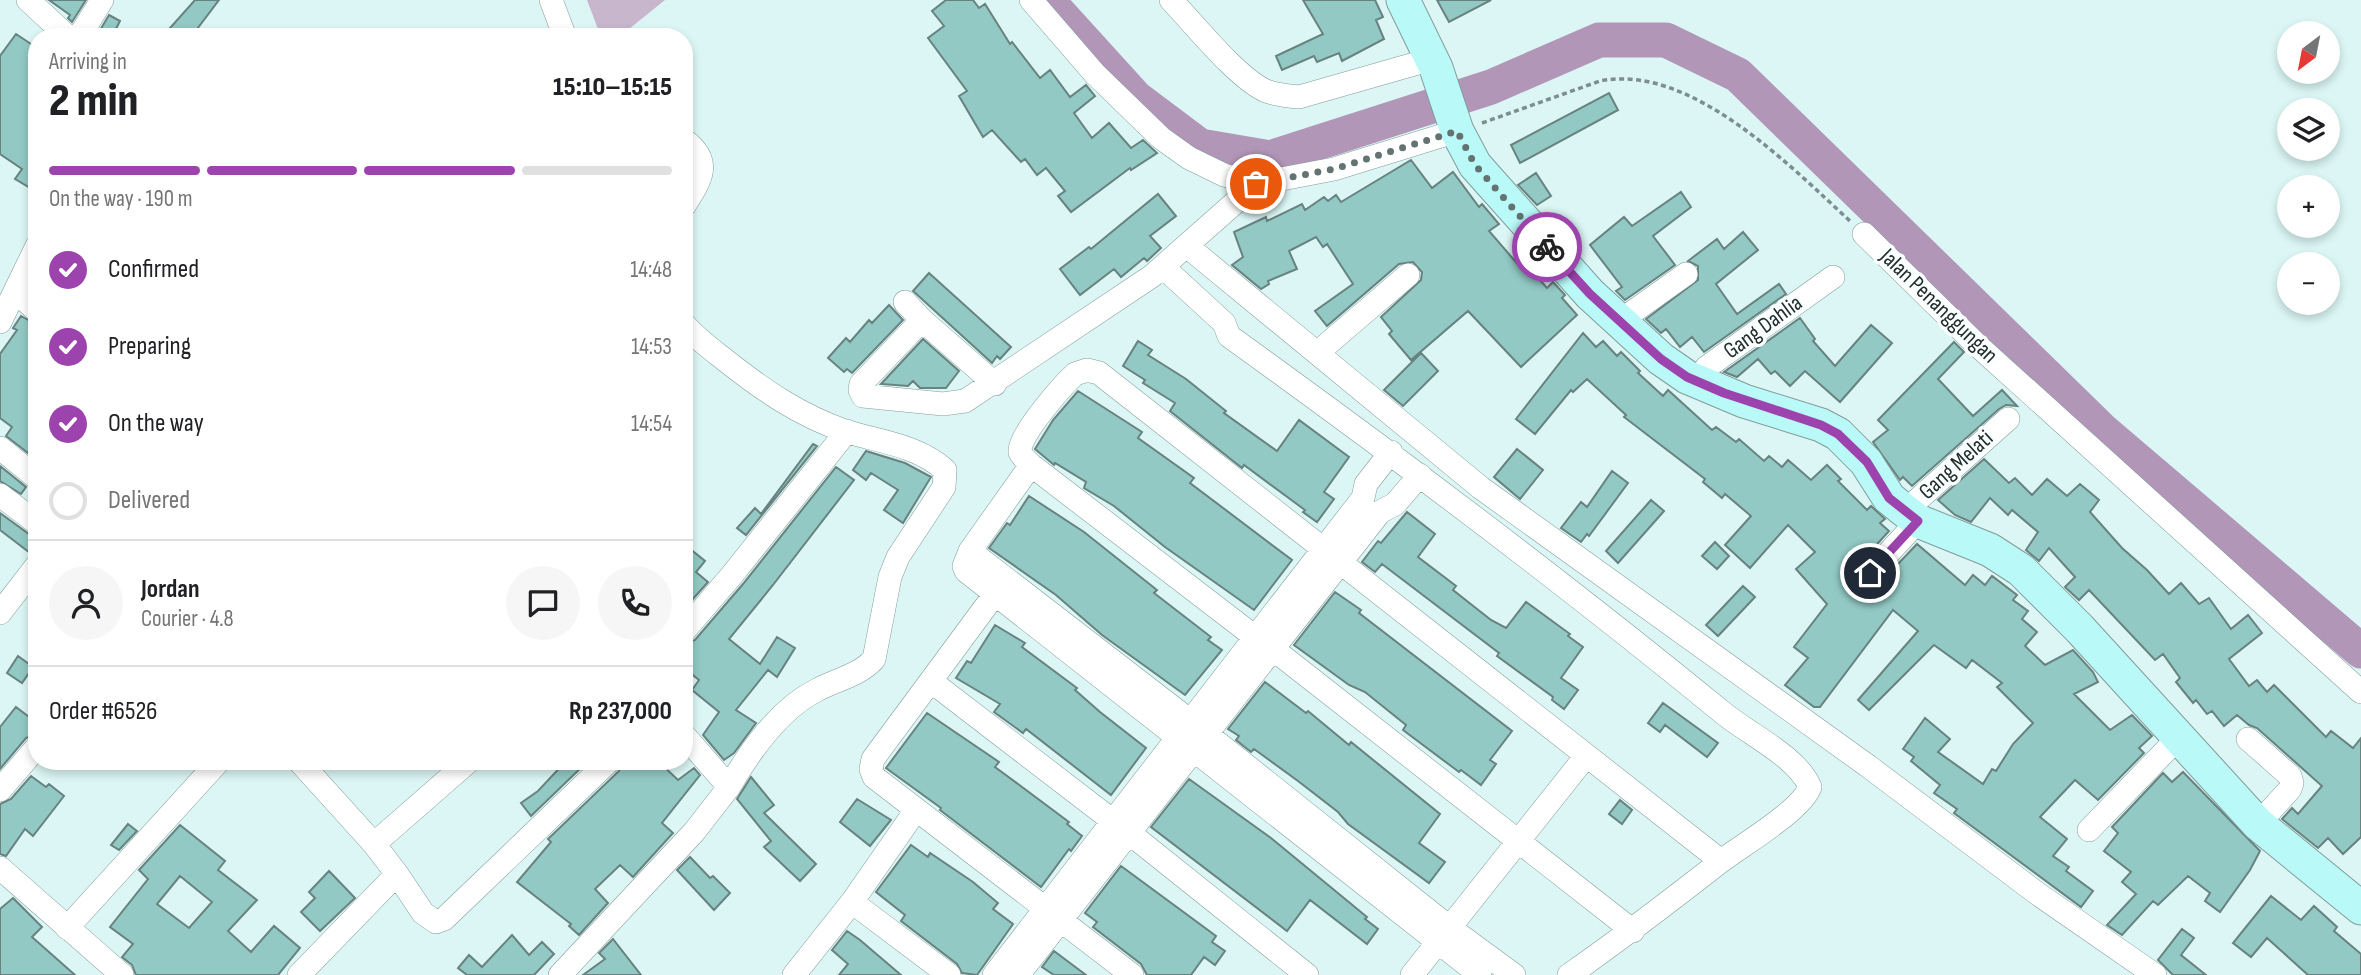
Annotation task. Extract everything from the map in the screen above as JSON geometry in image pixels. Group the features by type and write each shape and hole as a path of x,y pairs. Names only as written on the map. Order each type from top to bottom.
{"street":[{"path":"28,0 58,28"},
{"path":"85,28 102,0"},
{"path":"551,0 562,28"},
{"path":"1031,0 1095,74 1161,138 1189,158 1224,175 1256,184 1334,169 1455,127"},
{"path":"1171,0 1249,80 1283,96 1298,97 1434,64"},
{"path":"1403,0 1434,64 1455,127 1482,174 1590,294 1661,359 1696,381 1744,401 1821,425 1838,434 1867,462 1889,498 1912,516 1990,550 2021,570 2080,629 2258,824 2361,908"},
{"path":"693,148 698,152 702,171 693,192"},
{"path":"922,320 861,384 863,396 869,399 956,404 995,384 1157,271 1188,247 1256,184"},
{"name":"Jalan Penanggungan","path":"1864,234 1976,344 2361,692"},
{"path":"1188,247 1481,488 1868,766 2038,894 2154,975"},
{"path":"0,322 28,264"},
{"path":"1157,271 1224,323 1229,336 1391,452 1634,640 1734,722 1787,759 1805,776 1810,787 1800,803 1633,931 1569,975"},
{"path":"1620,321 1686,274"},
{"path":"1317,353 1408,275"},
{"name":"Gang Dahlia","path":"1696,381 1707,367 1833,276"},
{"path":"15,291 28,303"},
{"path":"905,302 995,384"},
{"path":"560,975 694,832 764,736 790,709 814,691 859,671 874,659 890,578 898,557 944,487 945,470 936,462 891,442 847,431 793,410 693,335"},
{"path":"1633,931 1021,456 1020,449 1025,435 1075,374 1087,370 1098,373 1721,861"},
{"name":"Gang Melati","path":"1870,573 1912,516 2008,419"},
{"path":"693,620 847,431"},
{"path":"0,448 28,471"},
{"path":"1372,505 1366,484 1391,452"},
{"path":"1031,465 970,551 964,566 966,571 1192,735"},
{"path":"993,975 1053,913 1372,505 1395,504 1420,475"},
{"path":"0,495 28,516"},
{"path":"970,551 1192,735 1445,935 1514,975"},
{"path":"0,613 28,577"},
{"path":"995,594 873,759 871,769 874,777 1132,975"},
{"path":"932,682 1121,826 1307,975"},
{"path":"2089,831 2179,737"},
{"path":"2248,739 2290,776 2292,783 2258,824"},
{"path":"693,745 729,787"},
{"path":"1412,975 1586,756"},
{"path":"0,790 28,757"},
{"path":"67,928 211,770"},
{"path":"307,770 374,844 426,916 436,922 443,919 600,770"},
{"path":"374,844 459,770"},
{"path":"794,975 852,902 916,810"},
{"path":"0,868 122,975"},
{"path":"299,975 397,874"},
{"path":"852,902 949,975"},
{"path":"1018,975 1053,913"},
{"path":"1445,935 1480,975"}],"path":[{"name":"Jalan Penanggungan","path":"1455,127 1600,81 1620,77 1662,83 1751,134 1864,234"}],"shaded area":[{"path":"587,0 665,0 630,28 598,28"}],"building":[{"path":"49,0 86,0 72,22 68,18 70,15"},
{"path":"195,0 219,0 198,28 170,28"},
{"path":"946,0 973,0 979,8 985,4 1010,44 1012,42 1040,78 1050,70 1070,97 1086,85 1095,96 1074,113 1092,138 1109,123 1131,148 1143,140 1157,153 1131,170 1130,168 1071,212 1058,196 1065,191 1046,168 1037,175 1025,159 1021,162 992,130 983,137 959,96 967,91 928,38 944,26 932,11"},
{"path":"1303,0 1375,0 1383,17 1376,20 1384,39 1342,61 1339,53 1317,62 1314,56 1282,70 1276,56 1323,34"},
{"path":"1437,0 1491,0 1449,22"},
{"path":"109,15 120,21 116,28 101,28"},
{"path":"16,34 28,42 28,187 15,179 22,169 0,154 0,56"},
{"path":"1609,93 1618,110 1520,163 1511,145"},
{"path":"1411,160 1432,188 1453,172 1479,207 1482,204 1499,224 1489,231 1521,268 1526,264 1547,288 1553,282 1565,295 1562,298 1577,315 1521,367 1468,311 1411,360 1389,334 1392,331 1381,317 1421,280 1422,272 1413,262 1399,264 1327,326 1315,311 1353,284 1327,244 1323,247 1316,237 1289,251 1297,269 1268,281 1269,284 1261,289 1232,265 1243,257 1234,232 1266,217 1267,221 1302,204 1305,210 1324,197 1328,201 1336,195 1341,202"},
{"path":"1536,173 1551,196 1537,205 1518,185"},
{"path":"1681,192 1691,207 1653,236 1675,265 1625,300 1616,291 1622,287 1590,245 1624,217 1632,226"},
{"path":"1158,194 1176,216 1150,236 1161,248 1147,261 1144,258 1121,277 1114,269 1080,295 1060,269 1089,247 1091,249"},
{"path":"1743,232 1758,250 1716,284 1737,314 1779,284 1786,294 1704,352 1692,337 1680,347 1666,329 1661,333 1646,319 1698,280 1698,266 1688,261 1717,239 1724,249"},
{"path":"929,273 1011,347 1000,359 997,356 992,363 913,291"},
{"path":"889,305 903,320 852,373 847,369 844,372 828,358 846,338 850,342 869,320 872,323"},
{"path":"21,316 28,320 28,453 6,436 12,427 0,418 0,354 17,330 13,328"},
{"path":"1800,318 1815,339 1813,341 1835,366 1871,325 1892,343 1840,402 1805,371 1790,386 1775,371 1771,374 1758,359 1737,377 1724,372"},
{"path":"1583,333 1596,347 1603,341 1617,356 1621,352 1640,371 1638,373 1663,396 1668,390 1712,430 1716,427 1736,442 1739,439 1764,461 1769,456 1782,467 1788,460 1811,480 1827,465 1841,479 1838,481 1867,510 1871,506 1885,519 1880,523 1889,531 1859,564 1857,576 1861,584 1868,587 1880,583 1917,544 1965,585 1973,575 1985,585 1992,576 2017,595 2013,600 2028,611 2022,619 2037,632 2025,646 2045,665 2073,650 2093,672 2098,682 2074,694 2110,730 2132,715 2152,736 2139,748 2144,753 2098,800 2075,780 2040,817 2067,839 2053,856 2069,867 2066,871 2093,891 2081,907 1954,813 1957,809 1934,793 1940,785 1911,761 1914,757 1903,749 1925,718 1950,739 1938,752 1983,784 1992,769 1996,771 2013,744 2033,723 1997,687 2002,683 1972,660 1966,668 1934,645 1869,710 1858,700 1918,631 1893,610 1820,707 1814,707 1785,685 1808,658 1794,647 1827,604 1796,569 1815,552 1788,525 1750,568 1725,545 1751,516 1725,494 1722,498 1703,482 1705,479 1624,417 1626,415 1587,379 1573,392 1571,390 1535,434 1516,419"},
{"path":"923,339 959,371 946,388 920,388 913,381 908,386 881,384"},
{"path":"1138,341 1152,350 1148,355 1186,379 1226,411 1224,413 1277,451 1299,420 1349,457 1324,492 1334,499 1317,522 1303,512 1305,510 1244,465 1242,468 1170,411 1175,403 1143,383 1145,380 1123,366"},
{"path":"1954,342 1964,352 1938,379 1973,416 2002,390 2017,406 2006,405 1999,409 1912,486 1903,477 1900,480 1873,442 1888,430 1878,420"},
{"path":"1421,353 1438,371 1403,406 1384,390"},
{"path":"1078,391 1142,432 1138,438 1194,478 1190,483 1292,560 1254,610 1165,547 1114,506 1084,488 1086,482 1055,463 1054,465 1035,449 1053,420"},
{"path":"813,444 817,446 746,535 737,528 755,508 761,514"},
{"path":"1517,449 1543,470 1520,499 1494,477"},
{"path":"866,451 905,463 931,477 903,523 884,510 898,490 871,473 866,480 853,470"},
{"path":"1984,459 2009,483 2015,478 2032,495 2047,479 2067,496 2080,484 2099,500 2090,512 2169,594 2181,583 2199,604 2209,598 2231,629 2248,615 2262,633 2229,659 2249,686 2257,680 2267,692 2274,685 2326,737 2331,731 2353,748 2361,738 2361,837 2343,854 2328,838 2318,848 2282,819 2292,808 2298,814 2322,786 2257,728 2237,715 2224,726 2212,711 2207,714 2196,700 2193,703 2176,682 2180,678 2163,654 2155,660 2089,590 2079,600 2065,587 2075,577 2049,548 2039,561 2026,550 2038,532 2012,510 2008,515 1990,498 1971,522 1955,515 1938,500"},
{"path":"0,466 26,487 21,494 0,481"},
{"path":"836,467 854,480 729,639 760,664 777,637 795,648 777,677 768,670 736,710 756,723 734,753 724,760 703,735 719,712 693,691 699,680 693,675 693,641 743,584"},
{"path":"1612,471 1628,483 1589,536 1587,534 1581,542 1561,528 1581,502 1587,507"},
{"path":"1029,496 1084,532 1157,590 1154,593 1211,637 1208,640 1222,650 1185,695 1102,635 1056,595 989,548 1007,523 1010,525"},
{"path":"1651,500 1664,511 1618,563 1606,551"},
{"path":"1407,512 1435,534 1418,557 1456,586 1453,590 1491,620 1506,628 1526,602 1570,634 1568,636 1583,647 1561,678 1578,690 1564,709 1552,700 1553,697 1497,656 1499,653 1382,564 1375,572 1362,562 1378,541 1381,543"},
{"path":"0,513 28,533 28,551 0,530"},
{"path":"1715,542 1729,556 1717,569 1702,556"},
{"path":"693,551 705,561 696,572 708,582 693,599"},
{"path":"1743,586 1755,597 1718,636 1706,625"},
{"path":"1335,592 1512,731 1490,760 1496,764 1481,785 1403,730 1406,725 1365,692 1349,685 1294,645"},
{"path":"995,625 1025,643 1022,647 1077,688 1075,690 1100,712 1146,748 1111,795 1026,729 1023,733 994,712 1000,704 956,678 967,661 971,663"},
{"path":"18,656 28,663 28,674 22,683 7,673"},
{"path":"1265,682 1306,713 1308,711 1349,745 1351,742 1440,814 1419,843 1445,862 1429,883 1348,824 1338,812 1298,781 1254,749 1251,752 1236,740 1239,736 1228,729"},
{"path":"1663,703 1718,743 1707,757 1665,725 1660,732 1648,723"},
{"path":"16,707 28,716 28,737 0,769 0,727"},
{"path":"927,713 999,762 995,767 1069,822 1067,824 1082,836 1041,887 886,768"},
{"path":"694,768 700,775 662,823 673,833 633,877 620,865 595,889 608,903 579,935 569,926 571,924 517,882 551,842 548,839 619,771 667,770 678,780"},
{"path":"558,770 579,770 531,816 521,803 538,791"},
{"path":"2183,772 2260,851 2220,912 2205,901 2210,893 2188,876 2158,905 2153,901 2122,935 2107,925 2136,894 2122,882 2131,872 2104,851 2118,833 2112,827 2163,773 2172,782"},
{"path":"31,776 46,787 49,784 64,796 33,836 25,829 6,856 0,854 0,804 11,799"},
{"path":"751,777 774,805 764,813 816,864 800,881 764,847 771,841 737,799"},
{"path":"1189,779 1271,838 1367,917 1365,919 1378,929 1367,944 1310,900 1287,931 1151,827"},
{"path":"857,799 891,820 870,846 840,822"},
{"path":"1620,800 1632,810 1622,824 1609,814"},
{"path":"128,824 137,831 119,850 111,845"},
{"path":"180,825 225,861 218,870 257,900 228,931 251,952 274,926 300,948 278,975 136,975 132,965 122,957 133,944 110,927 148,879 139,870","holes":["180,876 212,902 189,928 157,904"]},
{"path":"911,845 928,857 930,853 973,882 998,903 993,909 1013,924 977,975 962,973 957,964 901,921 905,915 876,892"},
{"path":"690,857 710,878 713,876 730,893 714,910 677,870"},
{"path":"1121,866 1216,936 1212,942 1225,951 1215,965 1204,957 1191,975 1147,975 1141,964 1093,927 1097,922 1085,913"},
{"path":"329,871 355,898 320,931 301,912 315,898 309,892"},
{"path":"2271,896 2301,920 2314,906 2337,927 2334,931 2361,954 2361,975 2308,975 2267,938 2251,957 2233,943"},
{"path":"13,898 42,927 32,937 75,975 0,975 0,909"},
{"path":"2182,929 2194,938 2181,955 2206,975 2173,975 2158,960"},
{"path":"847,931 901,975 839,975 848,964 832,950"},
{"path":"512,935 529,955 542,942 554,954 534,975 467,975 458,968 469,955 482,967"},
{"path":"613,939 641,975 583,975 605,959 599,953"},
{"path":"1054,951 1086,975 1054,975 1042,967"}],"waterway":[{"path":"1047,0 1136,98 1200,146 1270,158 1491,87 1599,40 1666,40 1738,75 2102,430 2361,651"}],"way so far":[{"path":"1256,184 1334,169 1457,131 1475,165 1547,247"}],"route":[{"path":"1547,247 1590,294 1661,359 1687,377 1744,401 1821,425 1854,447 1867,462 1889,498 1918,521 1870,573"}]}
